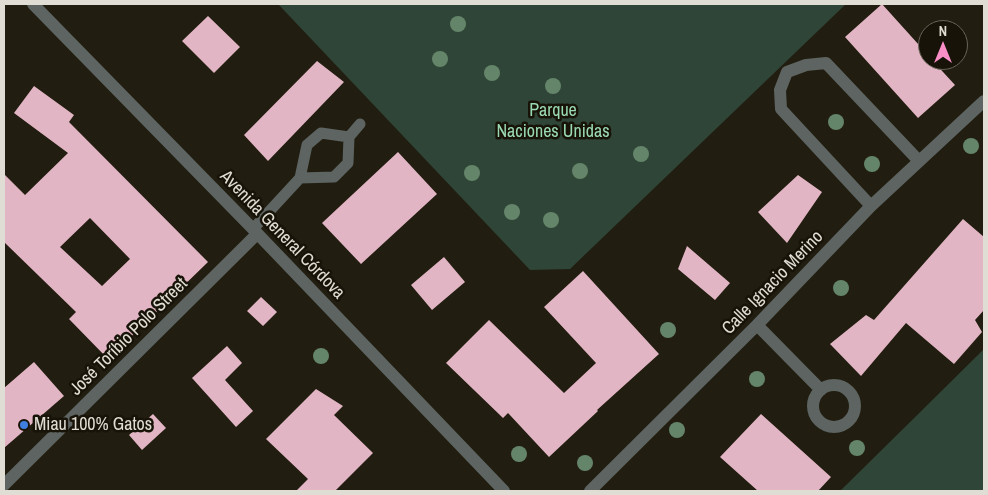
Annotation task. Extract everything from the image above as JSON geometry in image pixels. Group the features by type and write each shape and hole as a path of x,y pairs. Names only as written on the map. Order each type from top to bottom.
{"street":[{"name":"Avenida General Córdova","path":"33,4 504,491"},
{"path":"871,206 781,109 780,90 787,72 806,65 826,63 919,162"},
{"name":"Calle Ignacio Merino","path":"590,491 757,325 871,206 984,101"},
{"name":"José Toríbio Polo Street","path":"4,485 255,232"},
{"path":"757,325 821,390"}],"lane":[{"path":"300,178 334,177 348,163 349,137 360,124"},
{"path":"255,232 300,178 306,145 321,133 349,137"}],"green space":[{"name":"Parque Naciones Unidas","path":"278,4 846,4 570,269 530,270"},
{"path":"984,349 984,491 840,491 903,429"}],"building":[{"path":"882,4 918,44 918,70 941,70 955,85 918,118 845,37"},
{"path":"208,16 240,47 214,73 182,41"},
{"path":"317,61 344,82 268,161 244,135"},
{"path":"34,86 74,115 69,122 208,262 108,359 69,319 76,312 4,242 4,174 25,195 68,153 14,113","holes":["90,218 130,259 102,286 60,247"]},
{"path":"398,152 437,194 361,264 322,223"},
{"path":"798,175 822,192 787,243 758,212"},
{"path":"963,219 984,237 984,310 975,320 982,332 954,364 906,323 861,376 830,344 866,315 874,320"},
{"path":"687,246 730,283 715,300 678,269"},
{"path":"444,257 465,282 432,310 411,285"},
{"path":"583,271 659,354 549,457 508,413 503,418 446,363 489,320 564,393 596,363 544,307"},
{"path":"261,297 277,312 263,326 247,311"},
{"path":"227,346 242,363 225,380 253,411 236,427 192,378"},
{"path":"34,362 64,396 4,448 4,388"},
{"path":"316,389 343,406 334,415 373,453 335,491 296,491 308,479 266,439"},
{"path":"153,414 166,428 142,450 129,435"},
{"path":"761,414 831,477 818,491 758,491 720,457"}],"place":[{"name":"Miau 100% Gatos","path":"24,425"}]}
